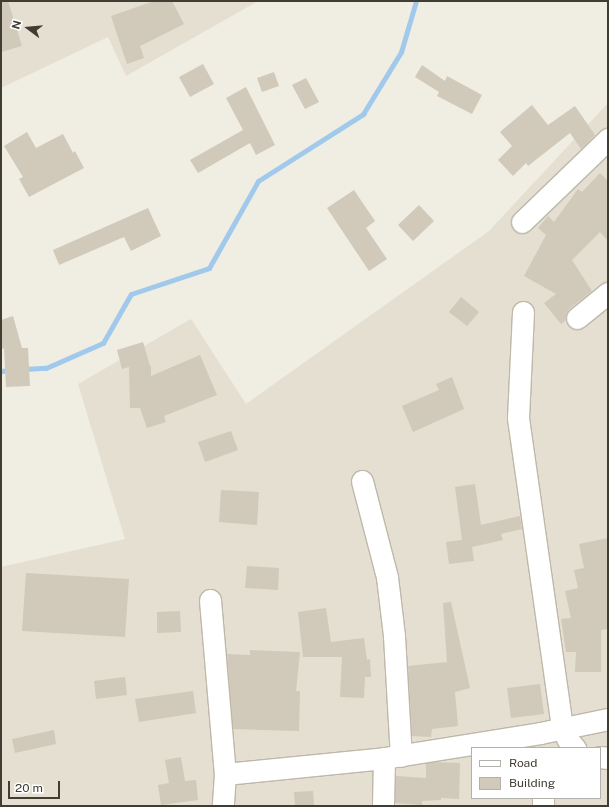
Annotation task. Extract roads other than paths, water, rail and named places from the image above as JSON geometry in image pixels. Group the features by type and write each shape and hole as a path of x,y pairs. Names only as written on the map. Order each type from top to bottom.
{"street":[{"path":"522,222 608,139"},
{"path":"577,318 608,293"},
{"path":"523,312 518,418 562,728 568,740 574,747"},
{"path":"362,481 388,577 394,636 392,757 383,806"},
{"path":"210,600 225,774 223,806"},
{"path":"484,747 540,741 562,728 608,719"},
{"path":"225,774 471,748"}],"waterway":[{"path":"24,369 46,368 103,343 131,294 209,268 258,181 363,114 401,52 416,1"},
{"path":"1,371 12,370"}]}
